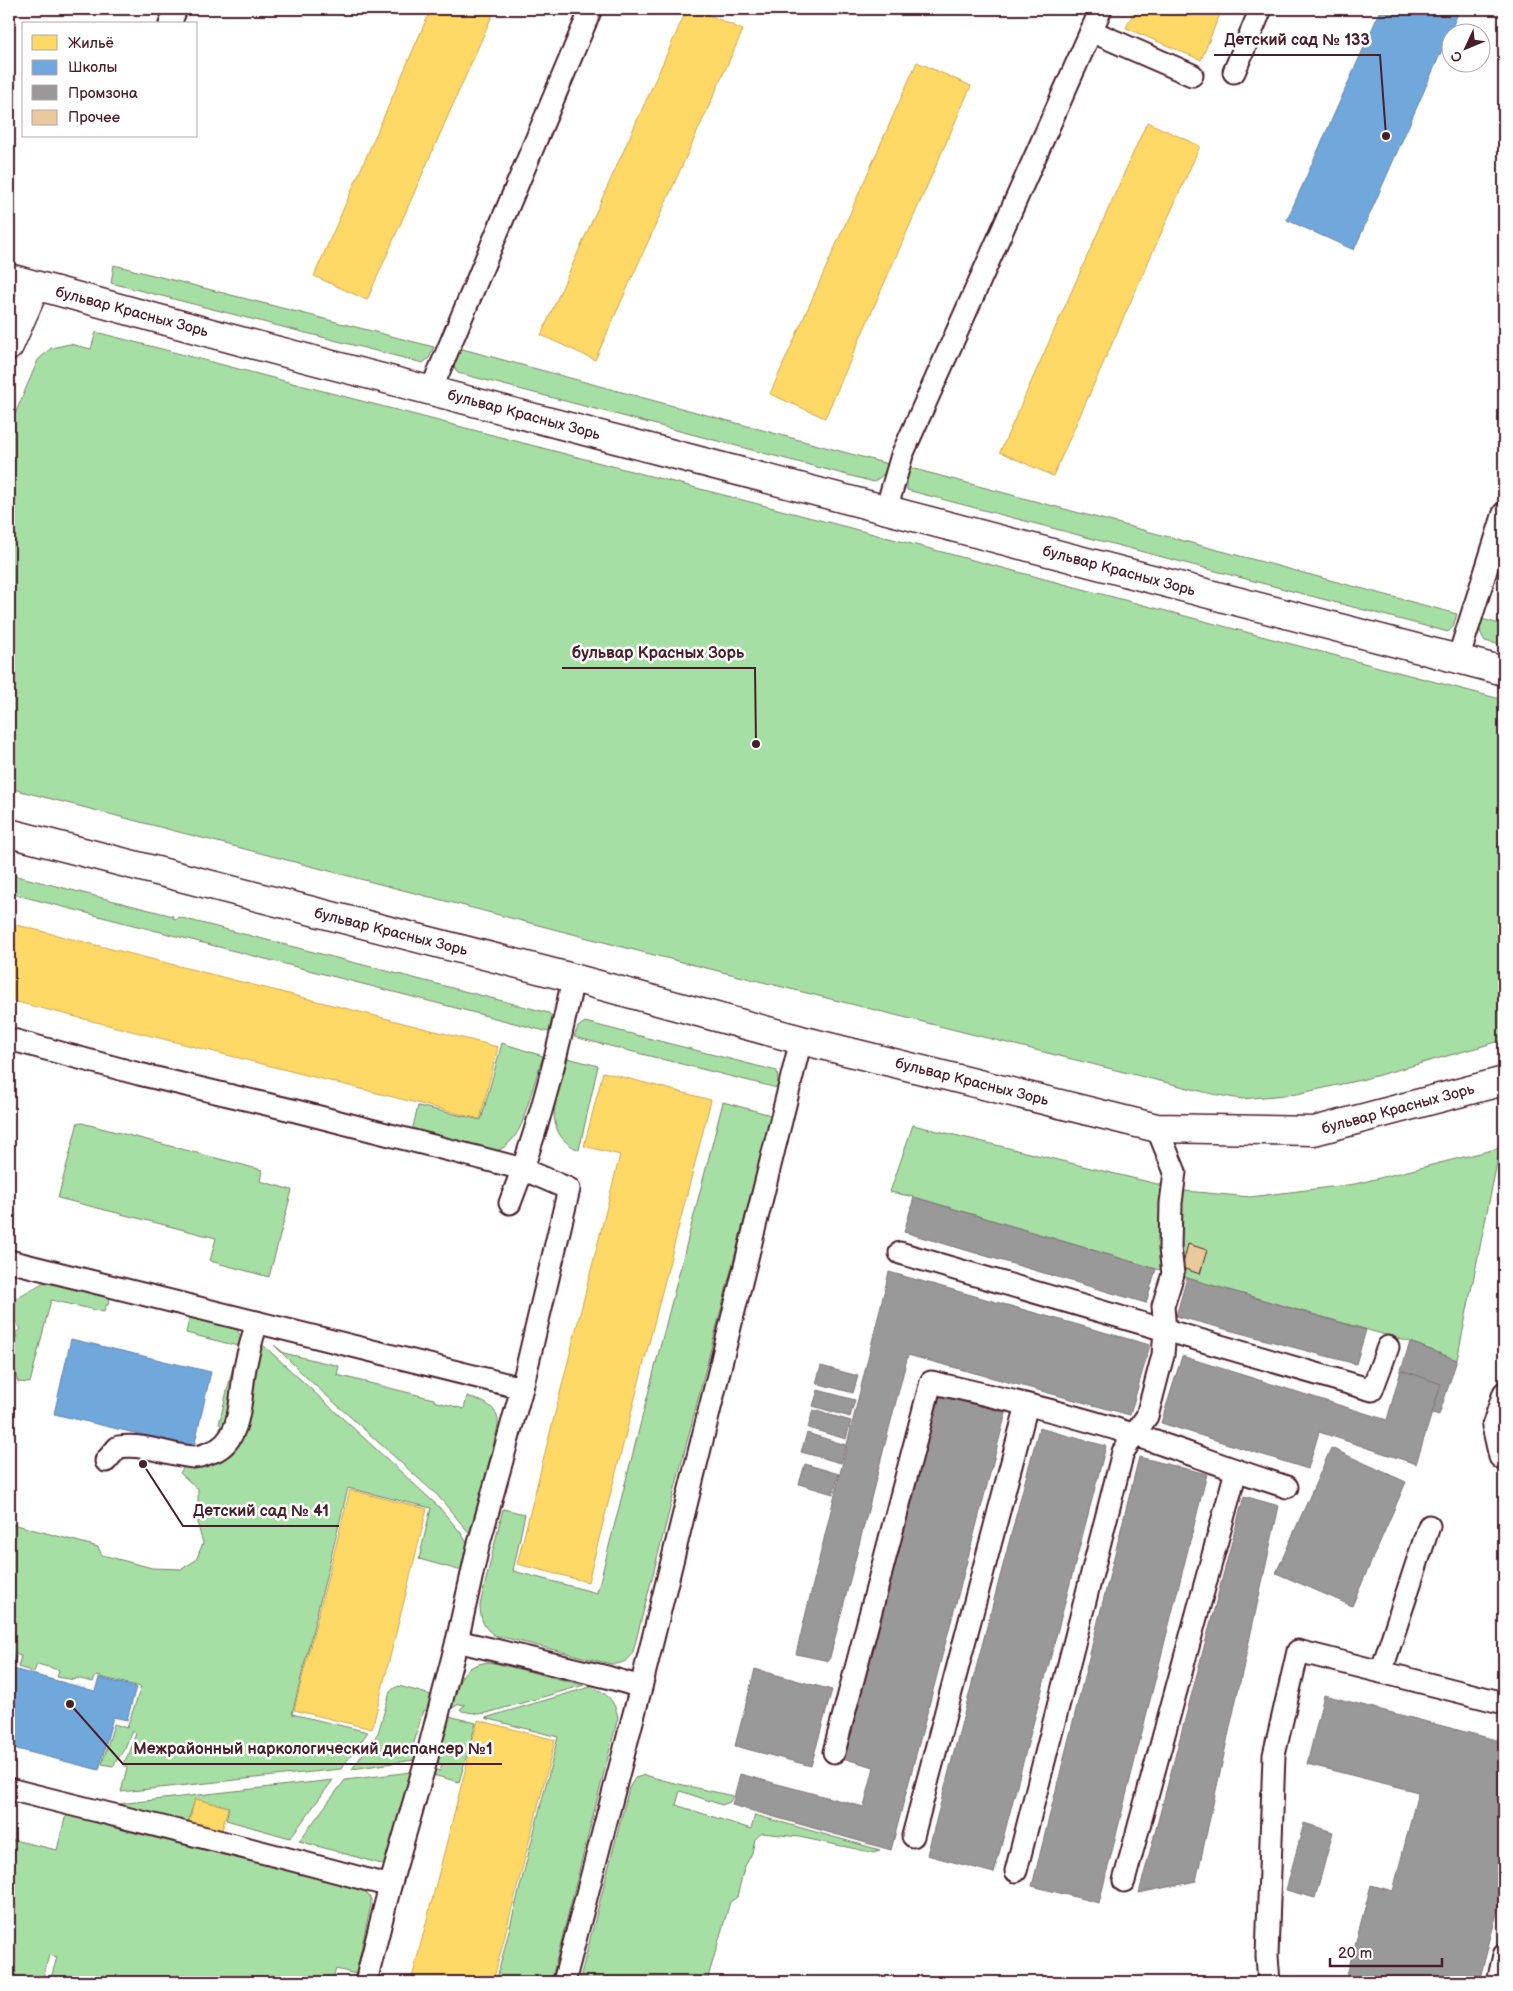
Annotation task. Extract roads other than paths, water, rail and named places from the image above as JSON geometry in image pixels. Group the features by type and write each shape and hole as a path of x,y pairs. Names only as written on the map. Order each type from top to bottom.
{"street":[{"name":"бульвар Красных Зорь","path":"9,278 35,287 1504,671"},
{"path":"9,346 35,287"},
{"name":"бульвар Красных Зорь","path":"9,833 573,978 802,1040 1157,1128 1314,1131 1504,1082"}],"lane":[{"path":"171,22 176,9"},
{"path":"431,390 591,9"},
{"path":"886,510 902,455 1101,9"},
{"path":"1234,72 1261,9"},
{"path":"1091,31 1192,76"},
{"path":"1458,659 1504,513"},
{"path":"510,1203 523,1169 562,1029 573,978"},
{"path":"9,1039 139,1074 523,1169 569,1189 522,1388 478,1547 457,1640 421,1780 390,1886 366,1982"},
{"path":"564,1982 641,1688 802,1040"},
{"path":"1016,1871 1123,1452 1147,1416 1163,1355 1165,1330 1163,1306 1173,1274 1170,1248 1171,1203 1175,1172 1157,1128"},
{"path":"900,1253 1372,1390 1388,1347"},
{"path":"9,1261 522,1388"},
{"path":"106,1461 118,1447 133,1445 195,1457 216,1451 228,1441 240,1406 246,1363 257,1322"},
{"path":"834,1752 932,1382 1027,1405 1134,1435 1287,1487"},
{"path":"1504,1393 1493,1426 1500,1457 1504,1460"},
{"path":"913,1836 1027,1405"},
{"path":"1124,1881 1236,1471"},
{"path":"1382,1672 1429,1526"},
{"path":"457,1640 607,1676 641,1688"},
{"path":"1269,1982 1267,1956 1274,1755 1298,1651 1504,1703"},
{"path":"9,1789 224,1844 283,1857 390,1886"},
{"path":"1498,1982 1504,1955"}],"place":[{"name":"Детский сад № 133","path":"1386,136"},
{"name":"бульвар Красных Зорь","path":"756,744"},
{"name":"Детский сад № 41","path":"143,1464"},
{"name":"Межрайонный наркологический диспансер №1","path":"70,1704"}]}
